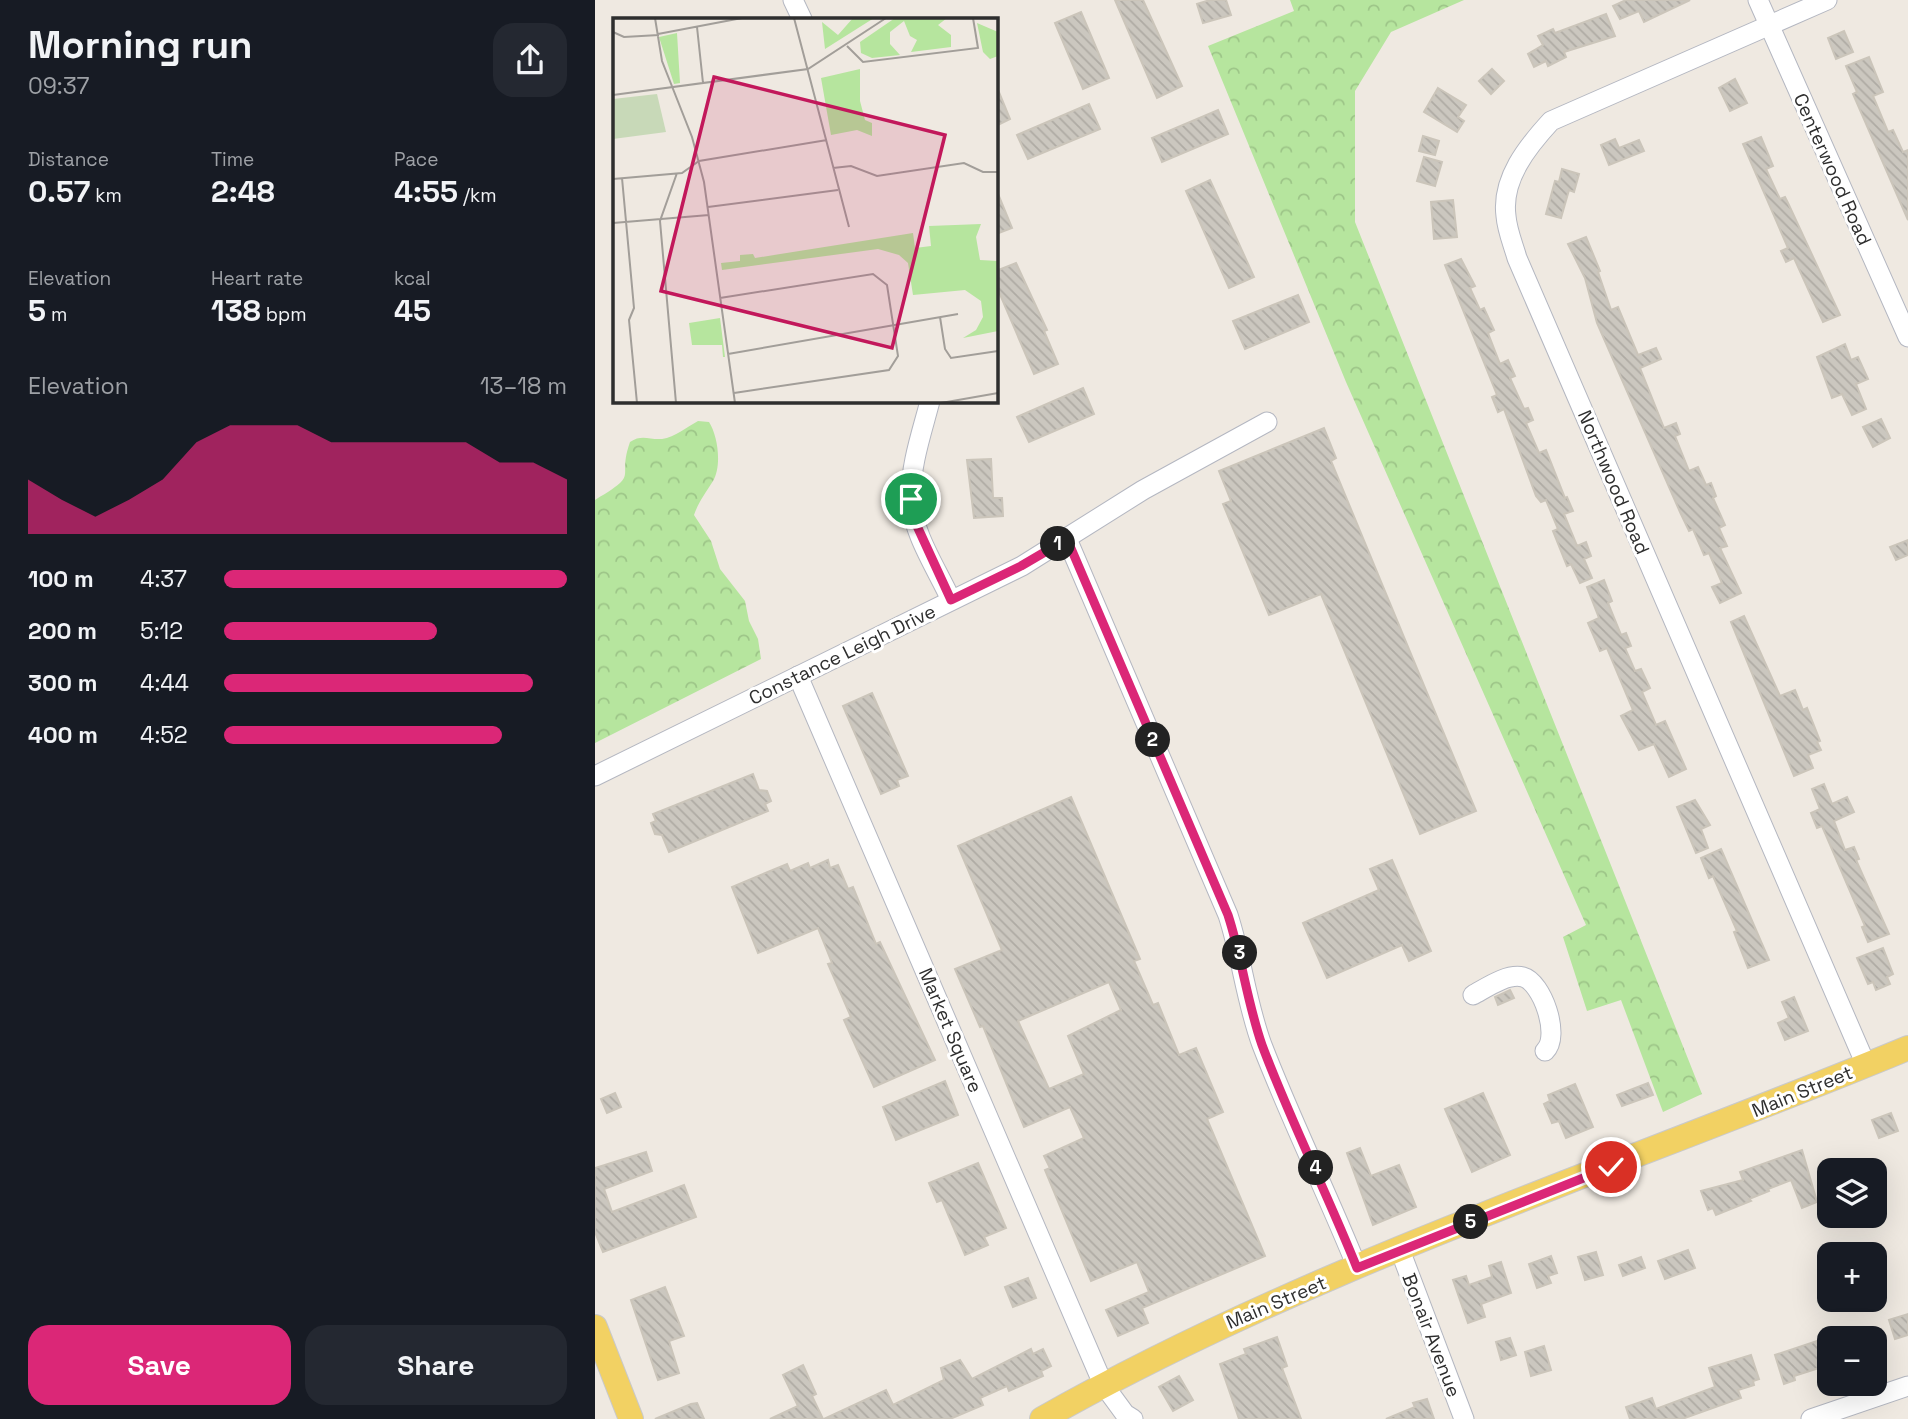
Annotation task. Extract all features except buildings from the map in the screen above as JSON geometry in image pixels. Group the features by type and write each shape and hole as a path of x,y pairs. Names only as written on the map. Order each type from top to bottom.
{"main road":[{"name":"Main Street","path":"1042,1419 1103,1384 1214,1328 1400,1250 1908,1048"},
{"path":"595,1327 631,1419"}],"street":[{"path":"793,0 802,18"},
{"name":"Centerwood Road","path":"1758,0 1908,337"},
{"name":"Northwood Road","path":"1827,0 1551,121 1528,146 1510,179 1505,215 1517,258 1866,1065"},
{"path":"929,402 914,469 911,499 917,526 951,600"},
{"name":"Constance Leigh Drive","path":"595,776 1021,566 1143,491 1268,422"},
{"path":"1067,539 1228,915 1242,960 1249,1004 1262,1045 1357,1268"},
{"name":"Market Square","path":"798,676 1103,1384 1125,1414 1133,1419"},
{"path":"1473,995 1506,978 1517,976 1529,979 1536,988 1552,1025 1552,1042 1545,1051"},
{"name":"Bonair Avenue","path":"1400,1250 1464,1419"},
{"path":"1811,1419 1908,1385"}],"green space":[{"path":"1290,0 1464,0 1391,32 1355,91 1355,222 1702,1094 1663,1112 1621,1000 1587,1011 1563,937 1586,925 1346,382 1208,46 1294,11"},
{"path":"698,421 709,422 717,443 718,459 716,475 694,515 711,541 720,569 745,601 749,621 758,639 761,659 595,743 595,500 623,480 630,442 642,438 667,438"}],"route":[{"path":"911,499 917,526 951,600 1021,566 1067,539 1228,915 1242,960 1249,1004 1262,1045 1357,1268 1611,1167"}]}
